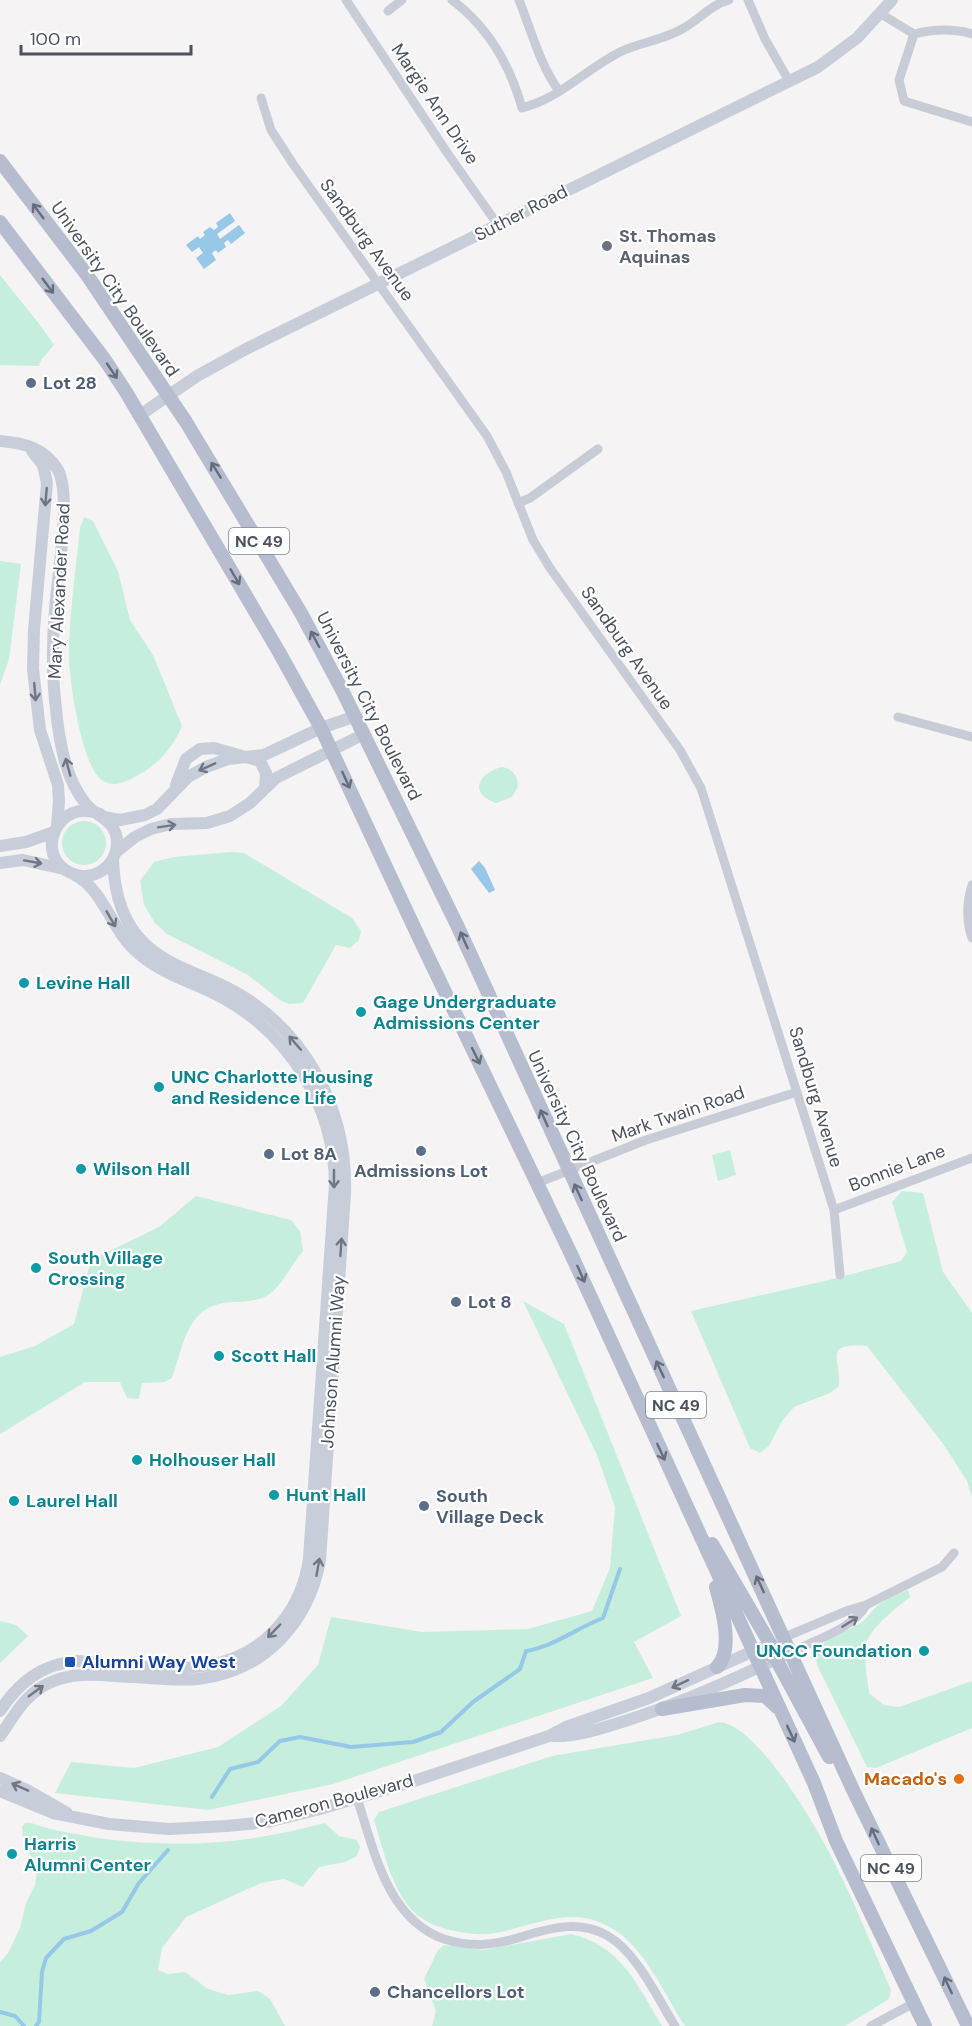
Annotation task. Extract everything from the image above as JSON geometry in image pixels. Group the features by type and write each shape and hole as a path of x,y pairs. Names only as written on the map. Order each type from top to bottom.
{"main road":[{"name":"University City Boulevard","path":"0,161 87,275 168,396 251,527 356,716 457,925 853,1790 968,2026"},
{"name":"NC 49","path":"0,222 105,360 140,415 321,728 537,1183 814,1783 836,1841 925,2026"},
{"path":"677,1486 770,1644 778,1652 791,1652"},
{"path":"705,1548 720,1601 725,1631 724,1655 717,1667"},
{"path":"753,1651 766,1651 776,1659 833,1765 853,1790"},
{"path":"662,1709 724,1698 757,1695 771,1699 779,1709"}],"street":[{"name":"Margie Ann Drive","path":"346,0 498,225"},
{"path":"388,11 402,0"},
{"path":"452,0 471,16 492,40 513,80 522,108 543,101 622,51 666,37 685,28 714,6 729,0"},
{"path":"519,0 552,81 560,91"},
{"name":"Suther Road","path":"140,415 197,376 246,349 379,285 832,58 857,38 892,0"},
{"path":"747,1 789,81"},
{"path":"881,14 914,34 947,29 972,34"},
{"path":"914,34 900,80 904,101 972,122"},
{"name":"Sandburg Avenue","path":"261,98 271,130 293,164 487,436 506,472 533,540 550,568 680,750 701,788 834,1210 840,1275"},
{"name":"Mary Alexander Road","path":"0,441 26,446 47,455 63,482 65,497 53,643 58,727 72,782 85,803 101,815"},
{"name":"Mary Alexander Road","path":"26,446 41,462 47,478 33,649 40,730 58,785 59,801 55,829"},
{"path":"518,503 530,498 598,449"},
{"path":"42,545 61,547"},
{"path":"0,846 26,843 55,829 66,817 77,811 87,811 120,820 145,815 156,809 188,777 206,767 228,759 261,756 321,728 356,716"},
{"path":"898,717 972,737"},
{"path":"0,863 23,860 86,876 97,874 142,833 158,827 202,824 225,818 250,803 276,778 364,734"},
{"path":"172,792 178,783 186,759 196,751 214,748 260,761 267,778 265,788"},
{"path":"101,815 110,822 115,831 117,841 115,856"},
{"path":"55,829 52,840 53,853 59,864 70,872"},
{"name":"Johnson Alumni Way","path":"0,1736 28,1698 42,1686 62,1678 87,1675 192,1680 218,1676 250,1663 271,1649 295,1623 310,1596 320,1561 345,1194 345,1162 339,1129 326,1091 313,1067 297,1045 274,1021 245,998 164,958 140,939 118,898 115,856"},
{"name":"Johnson Alumni Way","path":"0,1711 26,1680 61,1663 78,1661 186,1669 213,1666 241,1656 269,1637 289,1613 301,1589 309,1558 335,1184 332,1149 324,1118 301,1070 269,1032 235,1005 162,970 138,954 119,934 94,890 85,880 70,872"},
{"path":"972,885 967,910 972,939"},
{"name":"Mark Twain Road","path":"537,1183 646,1140 797,1092"},
{"name":"Bonnie Lane","path":"834,1210 972,1158"},
{"path":"784,1637 866,1605 942,1567 954,1553"},
{"path":"791,1652 852,1622 861,1615 866,1605"},
{"name":"Cameron Boulevard","path":"0,1791 53,1813 142,1827 207,1828 284,1818 357,1798 549,1736 566,1727 649,1698 784,1637"},
{"name":"Cameron Boulevard","path":"549,1736 579,1734 662,1709 791,1652"},
{"name":"Cameron Boulevard","path":"0,1778 27,1790 76,1818"},
{"path":"357,1798 392,1894 409,1917 421,1928 449,1940 487,1945 554,1928 570,1926 593,1929 608,1936 624,1948 675,2026"},
{"path":"871,2026 914,2002"}],"green space":[{"path":"0,275 54,345 41,360 39,366 0,365"},
{"path":"84,517 93,521 118,571 130,620 153,655 182,726 173,744 161,758 129,780 116,784 103,781 89,760 78,723 71,684 70,624 80,528"},
{"path":"0,561 21,564 9,659 0,685"},
{"path":"501,767 513,773 518,786 512,797 496,803 482,795 479,784 486,774"},
{"path":"84,821 93,822 100,827 105,834 105,852 100,859 93,864 84,865 75,864 68,859 63,852 62,843 63,834 68,827 75,822"},
{"path":"244,853 352,918 361,931 359,940 350,948 336,945 303,1003 289,1004 280,1000 248,975 167,934 155,923 144,905 140,881 154,862 174,857"},
{"path":"730,1150 736,1175 718,1181 712,1155"},
{"path":"902,1191 923,1193 943,1272 972,1313 972,1497 967,1481 944,1445 867,1346 853,1345 839,1350 837,1360 839,1386 830,1393 794,1407 782,1421 769,1446 760,1453 750,1448 691,1311 829,1280 901,1261 907,1252 892,1202"},
{"path":"196,1196 291,1220 300,1231 303,1251 280,1283 268,1295 248,1301 217,1304 196,1318 185,1339 172,1378 164,1382 142,1383 139,1399 127,1398 120,1382 85,1382 0,1434 0,1357 35,1346 74,1324 91,1260 159,1227"},
{"path":"523,1301 564,1324 681,1616 634,1642 653,1678 333,1784 208,1810 55,1793 71,1762 134,1768 218,1747 281,1706 318,1665 331,1617 422,1632 528,1629 592,1611 610,1568 615,1507 597,1455"},
{"path":"908,1590 910,1597 879,1624 867,1641 865,1661 869,1693 884,1705 899,1707 972,1681 972,1728 876,1768 867,1767 818,1667 816,1658 823,1644 862,1622 882,1603"},
{"path":"0,1621 16,1625 28,1636 0,1663"},
{"path":"719,1722 734,1727 749,1739 766,1756 796,1797 821,1837 837,1869 891,1990 889,1999 845,2026 685,2026 638,1952 619,1933 603,1924 573,1917 543,1921 496,1933 465,1933 442,1928 425,1921 414,1912 400,1893 389,1869 374,1820 379,1812 552,1756 677,1735"},
{"path":"25,1823 98,1838 185,1844 268,1836 325,1823 339,1836 357,1840 360,1847 357,1856 345,1862 319,1867 303,1887 284,1879 261,1883 186,1917 162,1948 158,1970 168,1974 185,1972 208,1989 228,1995 258,1991 270,1999 285,2026 0,2026 0,1962 8,1953 20,1928 26,1903 35,1885 37,1871 23,1839 22,1827"},
{"path":"571,1934 589,1940 616,1958 636,1982 662,2026 432,2026 436,2011 424,1979 438,1950 444,1945 483,1950"}],"water":[{"path":"230,213 235,221 217,234 220,239 239,225 245,233 231,244 228,240 224,243 226,247 218,253 216,250 212,253 216,260 204,269 196,258 203,253 199,247 192,252 186,245 198,236 200,239 205,235 203,232 210,227 214,230 218,227 216,223"},
{"path":"479,861 485,868 495,890 489,893 471,869"}],"waterway":[{"path":"212,1797 230,1769 258,1762 280,1741 300,1737 351,1747 413,1742 441,1732 473,1702 520,1669 526,1651 546,1646 603,1618 620,1569"},
{"path":"36,2026 39,2022 42,1972 46,1958 64,1939 91,1931 122,1912 139,1883 168,1850"},
{"path":"0,2012 15,2016 24,2026"}],"place":[{"name":"St. Thomas Aquinas","path":"607,246"},
{"name":"Lot 28","path":"31,383"},
{"name":"Levine Hall","path":"24,983"},
{"name":"Gage Undergraduate Admissions Center","path":"361,1012"},
{"name":"UNC Charlotte Housing and Residence Life","path":"159,1087"},
{"name":"Admissions Lot","path":"421,1151"},
{"name":"Lot 8A","path":"269,1154"},
{"name":"Wilson Hall","path":"81,1169"},
{"name":"South Village Crossing","path":"36,1268"},
{"name":"Lot 8","path":"456,1302"},
{"name":"Scott Hall","path":"219,1356"},
{"name":"Holhouser Hall","path":"137,1460"},
{"name":"Hunt Hall","path":"274,1495"},
{"name":"Laurel Hall","path":"14,1501"},
{"name":"South Village Deck","path":"424,1506"},
{"name":"UNCC Foundation","path":"924,1651"},
{"name":"Alumni Way West","path":"70,1662"},
{"name":"Macado's","path":"959,1779"},
{"name":"Harris Alumni Center","path":"12,1854"},
{"name":"Chancellors Lot","path":"375,1992"}]}
